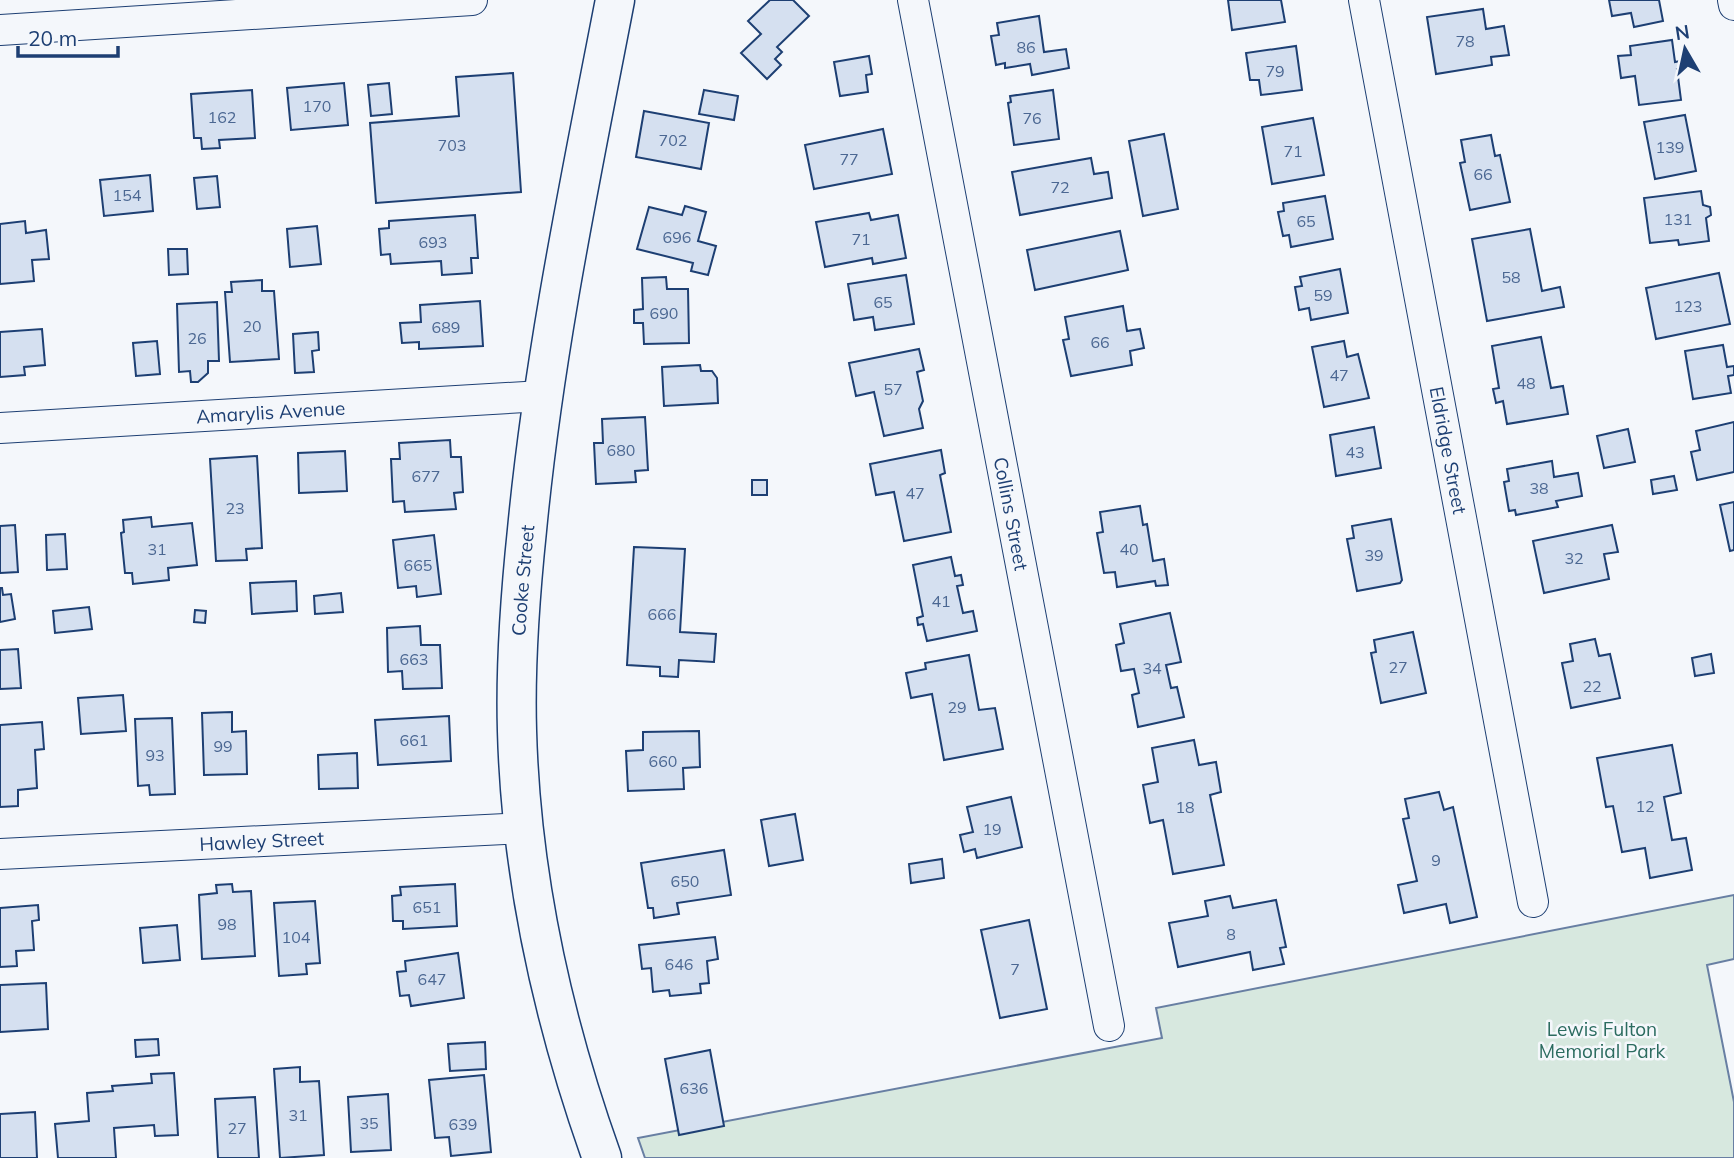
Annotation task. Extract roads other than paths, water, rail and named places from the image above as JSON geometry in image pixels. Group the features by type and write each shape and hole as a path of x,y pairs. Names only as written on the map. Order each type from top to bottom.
{"main road":[{"name":"Cooke Street","path":"602,1158 559,1025 536,912 524,828 517,732 517,661 524,561 542,396 568,239 615,0"}],"street":[{"path":"0,30 472,0"},
{"name":"Collins Street","path":"913,0 1109,1026"},
{"name":"Eldridge Street","path":"1364,0 1534,902"},
{"name":"Amarylis Avenue","path":"0,428 542,396"},
{"name":"Hawley Street","path":"0,854 524,828"}],"park label":[{"name":"Lewis Fulton Memorial Park","path":"1602,1040"}]}
